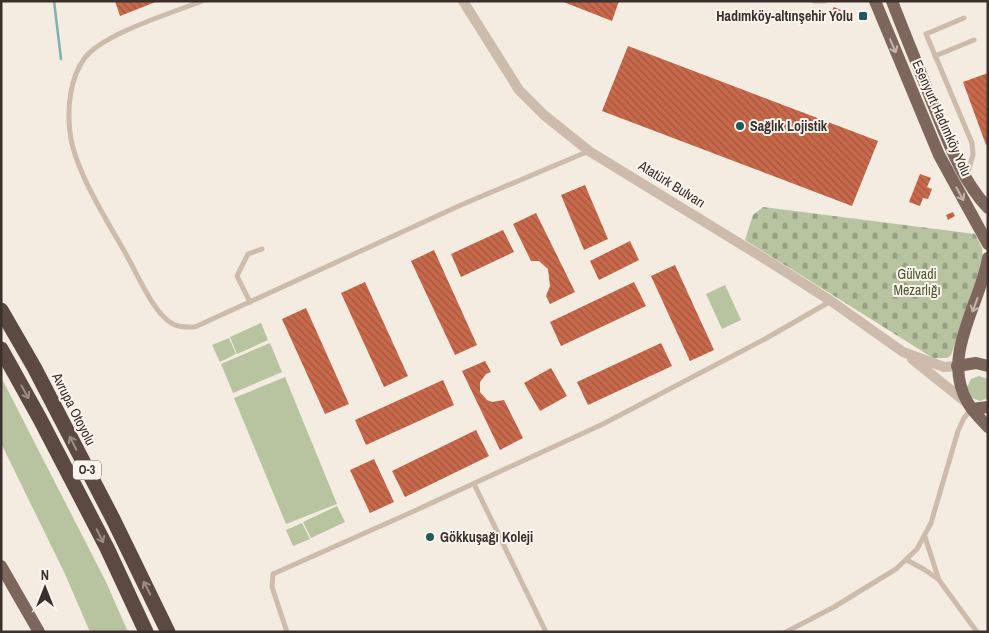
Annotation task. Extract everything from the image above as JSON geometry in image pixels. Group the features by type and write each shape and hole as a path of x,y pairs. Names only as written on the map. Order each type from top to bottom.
{"highway":[{"name":"Avrupa Otoyolu","path":"1,310 34,367 113,519 168,632"},
{"name":"O-3","path":"1,349 107,548 146,632"}],"main road":[{"name":"Esenyurt Hadımköy Yolu","path":"875,1 939,155 988,244"},
{"name":"Esenyurt Hadımköy Yolu","path":"892,1 944,130 966,179 977,196 988,208"},
{"name":"Atatürk Bulvarı","path":"988,258 985,276 965,333 957,366 961,389 970,406 988,427"},
{"path":"957,366 976,364 988,366"},
{"path":"970,406 988,407"},
{"path":"1,566 39,632"}],"street":[{"name":"Atatürk Bulvarı","path":"463,1 519,90 544,115 589,151 831,301 903,352 970,406"},
{"name":"Atatürk Bulvarı","path":"903,352 942,367 957,366"}],"lane":[{"path":"202,1 119,34 100,45 84,59 73,85 70,101 70,134 93,196 153,304 173,324 195,327 461,205 589,151"},
{"path":"814,1 825,1"},
{"path":"964,18 926,34 973,147 966,179"},
{"path":"935,56 974,40"},
{"path":"250,302 237,276 248,254 262,248"},
{"path":"288,632 272,587 273,574 603,424 764,339 831,301"},
{"path":"786,632 834,606 896,569 907,560 925,537 931,523 958,431 970,406"},
{"path":"474,484 546,632"},
{"path":"925,537 938,580"},
{"path":"907,560 938,580 977,632"}],"green space":[{"name":"Gülvadi Mezarlığı","path":"763,207 975,234 982,248 983,259 951,355 947,358 933,358 745,240 753,215"},
{"path":"725,285 741,320 722,329 706,294"},
{"path":"261,323 268,340 237,354 230,337"},
{"path":"229,338 236,354 220,362 212,345"},
{"path":"270,343 282,372 233,393 221,364"},
{"path":"979,376 988,379 988,398 980,401 972,398 967,387 971,379"},
{"path":"1,377 106,582 128,632 90,632 65,574 1,443"},
{"path":"285,377 337,504 286,524 234,398"},
{"path":"337,506 345,522 311,538 303,522"},
{"path":"302,523 310,539 293,546 286,530"}],"building":[{"path":"115,1 158,1 120,16"},
{"path":"561,1 619,1 612,21"},
{"path":"834,7 841,10 839,16 831,12"},
{"name":"Sağlık Lojistik","path":"628,46 878,141 852,206 602,111"},
{"path":"988,73 988,144 986,145 963,82"},
{"path":"920,174 931,178 927,187 932,189 928,199 923,198 920,206 909,202"},
{"path":"585,185 608,239 584,250 561,195"},
{"path":"953,212 955,216 948,220 946,215"},
{"path":"536,213 575,292 550,304 546,296 550,286 548,269 539,261 531,261 513,224"},
{"path":"503,230 514,252 461,277 451,254"},
{"path":"630,241 639,260 599,280 590,261"},
{"path":"434,250 477,345 455,355 411,261"},
{"path":"675,265 714,350 690,361 651,276"},
{"path":"365,282 408,376 384,387 341,293"},
{"path":"634,282 646,306 561,346 550,322"},
{"path":"306,308 349,404 325,414 282,319"},
{"path":"661,343 672,366 588,405 577,382"},
{"path":"485,361 491,372 486,374 480,382 480,392 487,400 492,402 504,400 523,438 500,450 462,371"},
{"path":"551,368 567,396 540,411 524,383"},
{"path":"443,380 454,405 366,445 355,420"},
{"path":"476,430 489,456 405,497 392,471"},
{"path":"374,459 394,502 370,513 350,470"}],"waterway":[{"path":"54,1 61,59"}],"place":[{"name":"Hadımköy-altınşehir Yolu","path":"863,16"},
{"name":"Sağlık Lojistik","path":"740,126"},
{"name":"Gökkuşağı Koleji","path":"430,537"}]}
